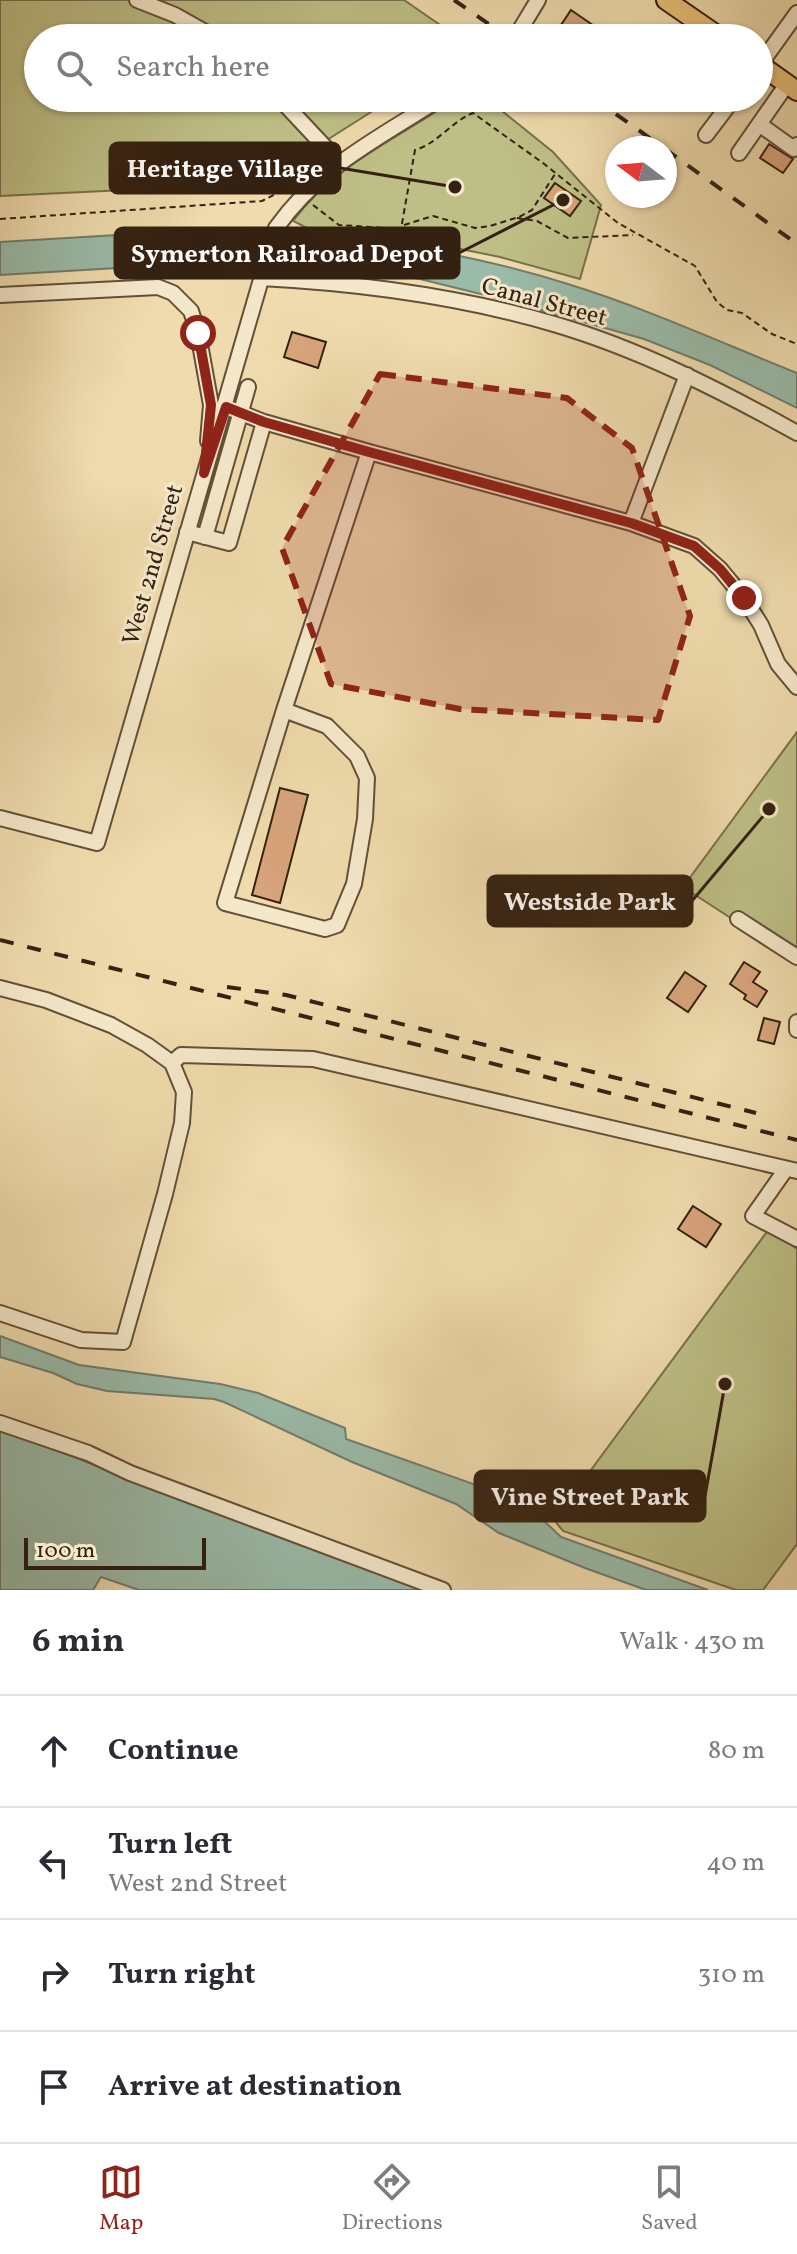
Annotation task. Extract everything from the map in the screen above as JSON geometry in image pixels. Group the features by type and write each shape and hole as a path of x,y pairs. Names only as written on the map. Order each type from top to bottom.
{"main road":[{"path":"666,0 701,24"},
{"path":"773,75 792,88"}],"street":[{"path":"137,0 191,24"},
{"path":"523,24 538,0"},
{"path":"773,46 797,13"},
{"path":"773,109 792,88"},
{"path":"292,112 339,162"},
{"name":"West 2nd Street","path":"0,818 97,843 276,228 301,197 339,162 419,112"},
{"path":"706,135 723,112"},
{"path":"739,153 770,112"},
{"path":"759,124 794,149 797,145"},
{"name":"Canal Street","path":"261,278 378,288 554,324 687,375 797,433"},
{"path":"0,295 158,287 173,293 191,311 211,405 204,473"},
{"path":"631,523 687,375"},
{"path":"205,537 248,387"},
{"path":"226,407 264,422 631,523 694,546 720,569 744,598 761,625 778,664 797,687"},
{"path":"187,532 229,543 264,422"},
{"path":"284,710 327,726 357,756 367,778 365,819 354,884 337,925 325,929 225,903 284,710 369,452"},
{"path":"738,919 797,957"},
{"path":"0,988 46,1000 111,1025 147,1045 172,1063 184,1092 182,1123 165,1194 123,1342 81,1340 0,1313"},
{"path":"797,1022 797,1030"},
{"path":"172,1063 181,1055 313,1059 791,1170 753,1216 797,1239"},
{"path":"0,1423 88,1453 130,1473 443,1590"}],"path":[{"path":"403,226 415,150 473,113 634,234 695,266 717,302 727,310 742,313 772,334 797,344"},
{"path":"313,205 339,225 396,231 433,216 475,228 490,226 532,210 556,173"},
{"path":"0,219 262,201 281,191 288,191"},
{"path":"515,218 537,221 568,238 628,237 634,234"}],"highlighted area":[{"path":"380,374 567,398 632,448 690,616 658,720 460,709 331,684 282,548"}],"green space":[{"path":"0,0 404,0 439,24 24,24 24,112 371,112 305,154 271,183 0,196"},
{"path":"436,112 503,112 553,152 601,205 580,279 500,257 411,239 307,228 293,221 328,183"},
{"path":"797,732 797,961 683,887"},
{"path":"769,1229 797,1249 797,1544 763,1590 736,1590 563,1531 554,1520"}],"shaded area":[{"path":"273,231 349,238 461,256 600,294 797,373 797,408 710,365 644,339 420,279 328,265 218,262 0,275 0,242 167,232"},
{"path":"0,1336 79,1365 220,1384 258,1393 345,1428 346,1439 524,1502 561,1537 708,1590 646,1590 499,1533 456,1504 352,1462 224,1402 107,1391 77,1384 53,1373 0,1357"},
{"path":"0,1429 421,1590 139,1590 101,1577 93,1590 0,1590"}],"building":[{"path":"571,10 591,24 562,24"},
{"path":"769,144 793,159 783,173 760,158"},
{"path":"555,183 581,201 570,216 544,198"},
{"path":"292,332 326,342 318,368 284,357"},
{"path":"280,788 308,795 280,903 252,895"},
{"path":"744,962 760,972 753,982 767,991 757,1007 730,984"},
{"path":"685,972 706,986 688,1012 667,998"},
{"path":"764,1018 780,1022 774,1044 758,1040"},
{"path":"693,1206 721,1224 706,1247 678,1229"}],"railway":[{"path":"454,0 489,24"},
{"path":"613,112 647,136"},
{"path":"677,158 797,244"},
{"path":"0,940 797,1140"},
{"path":"227,987 286,995 756,1113"}],"place":[{"name":"Heritage Village","path":"455,187"},
{"name":"Symerton Railroad Depot","path":"563,200"},
{"name":"Westside Park","path":"769,809"},
{"name":"Vine Street Park","path":"725,1384"}],"route":[{"path":"198,333 211,405 204,473 226,407 264,422 631,523 694,546 720,569 744,598"}]}
